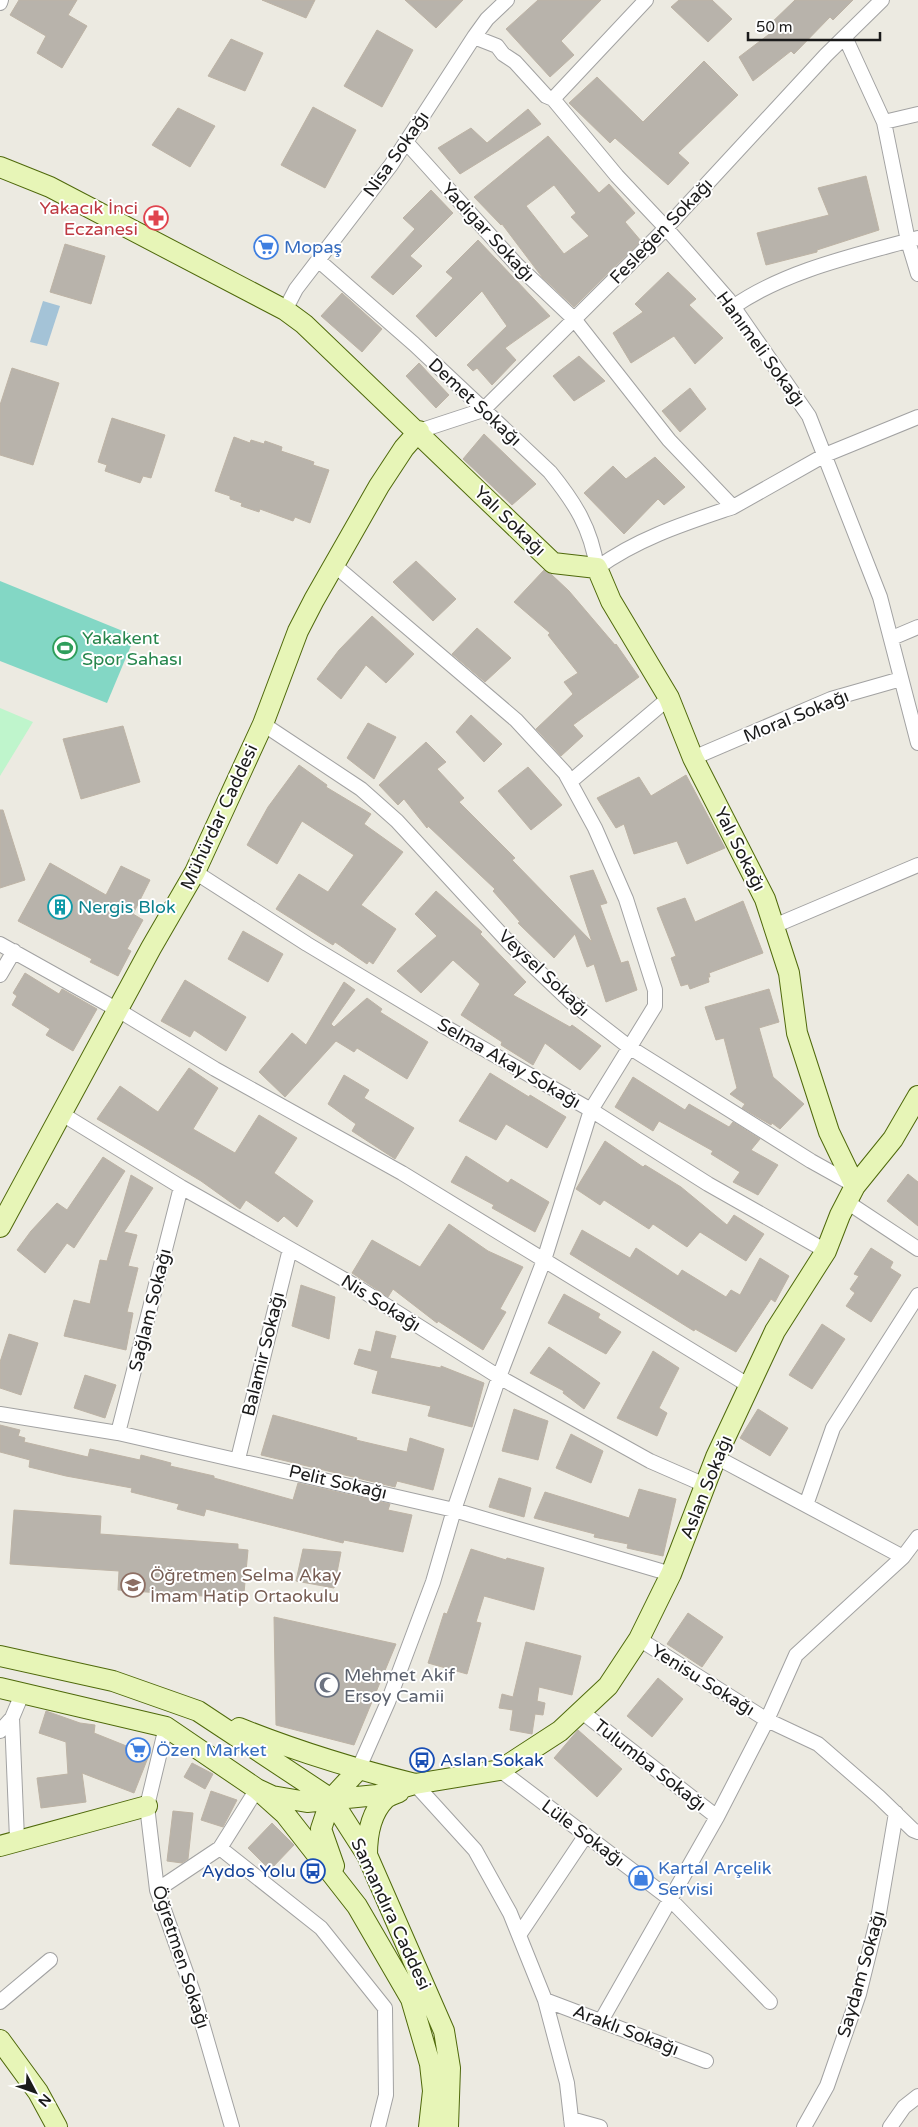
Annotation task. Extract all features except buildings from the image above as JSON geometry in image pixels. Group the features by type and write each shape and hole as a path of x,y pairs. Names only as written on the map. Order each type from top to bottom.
{"street":[{"name":"Nisa Sokağı","path":"285,310 296,289 406,142 474,37 487,19 507,0"},
{"path":"553,99 646,0"},
{"name":"Fesleğen Sokağı","path":"418,432 483,410 666,228 826,55 882,0"},
{"name":"Hanımeli Sokağı","path":"474,37 497,46 503,54 515,62 546,96 553,99 617,176 666,228 733,307 810,416 880,597 918,744"},
{"path":"845,37 884,122 913,240 918,274"},
{"path":"884,122 918,114"},
{"name":"Yadigar Sokağı","path":"406,142 516,264 574,319 669,440 733,507"},
{"name":"Yalı Sokağı","path":"0,167 50,187 285,310 304,324 553,563 597,568 611,601 669,698 694,758 765,899 790,973 797,1033 851,1194"},
{"path":"733,307 755,292 838,260 913,240"},
{"name":"Demet Sokağı","path":"318,260 414,344 550,472 568,494 585,524 594,545 597,568"},
{"path":"597,568 611,558 663,531 733,507 826,455 918,417"},
{"name":"Mühürdar Caddesi","path":"0,1228 195,872 262,724 298,632 333,564 394,463 418,432"},
{"path":"333,564 516,720 565,773 595,828 626,899 655,990 655,1006 591,1110 544,1260 499,1377 454,1510 433,1582 409,1647 358,1770 331,1799 321,1829 341,1884"},
{"path":"892,638 918,627"},
{"name":"Moral Sokağı","path":"694,758 831,699 901,679"},
{"path":"570,782 669,698"},
{"name":"Veysel Sokağı","path":"262,724 361,789 397,821 512,946 570,1002 629,1047 811,1161 918,1248"},
{"path":"774,926 918,865"},
{"name":"Selma Akay Sokağı","path":"195,872 307,944 440,1024 591,1110 708,1184 826,1251"},
{"path":"0,944 118,1010 215,1069 402,1172 748,1385"},
{"path":"0,975 14,952"},
{"name":"Aslan Sokağı","path":"415,1784 500,1770 560,1731 608,1686 640,1639 671,1574 716,1457 748,1385 775,1331 826,1251 851,1194 893,1139 918,1096"},
{"name":"Nis Sokağı","path":"62,1114 181,1187 352,1284 499,1377 650,1461 705,1485"},
{"name":"Sağlam Sokağı","path":"118,1433 181,1187"},
{"name":"Balamir Sokağı","path":"238,1459 290,1249"},
{"path":"806,1505 833,1428 918,1295"},
{"name":"Pelit Sokağı","path":"0,1414 118,1433 454,1510 671,1574"},
{"path":"716,1457 903,1557"},
{"path":"600,2021 717,1817 767,1720 796,1655 903,1557 918,1537"},
{"name":"Yenisu Sokağı","path":"640,1639 767,1720 818,1744 913,1830 918,1832"},
{"path":"0,1649 10,1659"},
{"name":"Samandıra Caddesi","path":"10,1659 113,1681 198,1711 331,1799 367,1855 444,2031 450,2068 448,2127"},
{"name":"Samandıra Caddesi","path":"0,1688 166,1727 257,1789 285,1814 357,1906 410,2000 430,2064 432,2091 429,2127"},
{"path":"0,1732 12,1718 22,1694"},
{"path":"198,1711 278,1744 358,1770 415,1784 475,1850 510,1912 545,2000 563,2069 572,2123 600,2127"},
{"name":"Tulumba Sokağı","path":"582,1712 717,1817"},
{"path":"12,1718 8,1843 147,1806"},
{"name":"Öğretmen Sokağı","path":"166,1727 147,1806 157,1890 193,1992 232,2127"},
{"name":"Lüle Sokağı","path":"500,1770 670,1899 770,2002"},
{"path":"157,1890 220,1848 257,1789 272,1796 307,1802 377,1796 415,1784"},
{"path":"367,1855 368,1836 372,1819 385,1799 415,1784"},
{"name":"Saydam Sokağı","path":"804,2127 827,2086 859,1994 880,1914 896,1813"},
{"path":"519,1935 586,1834"},
{"path":"220,1848 321,1928 385,2008 386,2095 378,2127"},
{"path":"0,2002 50,1960"},
{"name":"Araklı Sokağı","path":"545,2000 706,2061"},
{"path":"0,2040 38,2092 57,2127"},
{"path":"890,2127 904,2107 918,2096"}],"green space":[{"path":"0,708 33,722 0,776"}],"shaded area":[{"path":"43,301 60,306 47,346 30,342"},
{"name":"Yakakent Spor Sahası","path":"0,581 135,636 107,703 0,661"}],"place":[{"name":"Yakacık İnci Eczanesi","path":"156,218"},
{"name":"Mopaş","path":"266,247"},
{"name":"Yakakent Spor Sahası","path":"65,648"},
{"name":"Nergis Blok","path":"60,907"},
{"name":"Öğretmen Selma Akay İmam Hatip Ortaokulu","path":"133,1585"},
{"name":"Mehmet Akif Ersoy Camii","path":"327,1685"},
{"name":"Özen Market","path":"138,1750"},
{"name":"Aslan Sokak","path":"422,1760"},
{"name":"Aydos Yolu","path":"313,1871"},
{"name":"Kartal Arçelik Servisi","path":"641,1878"}]}
